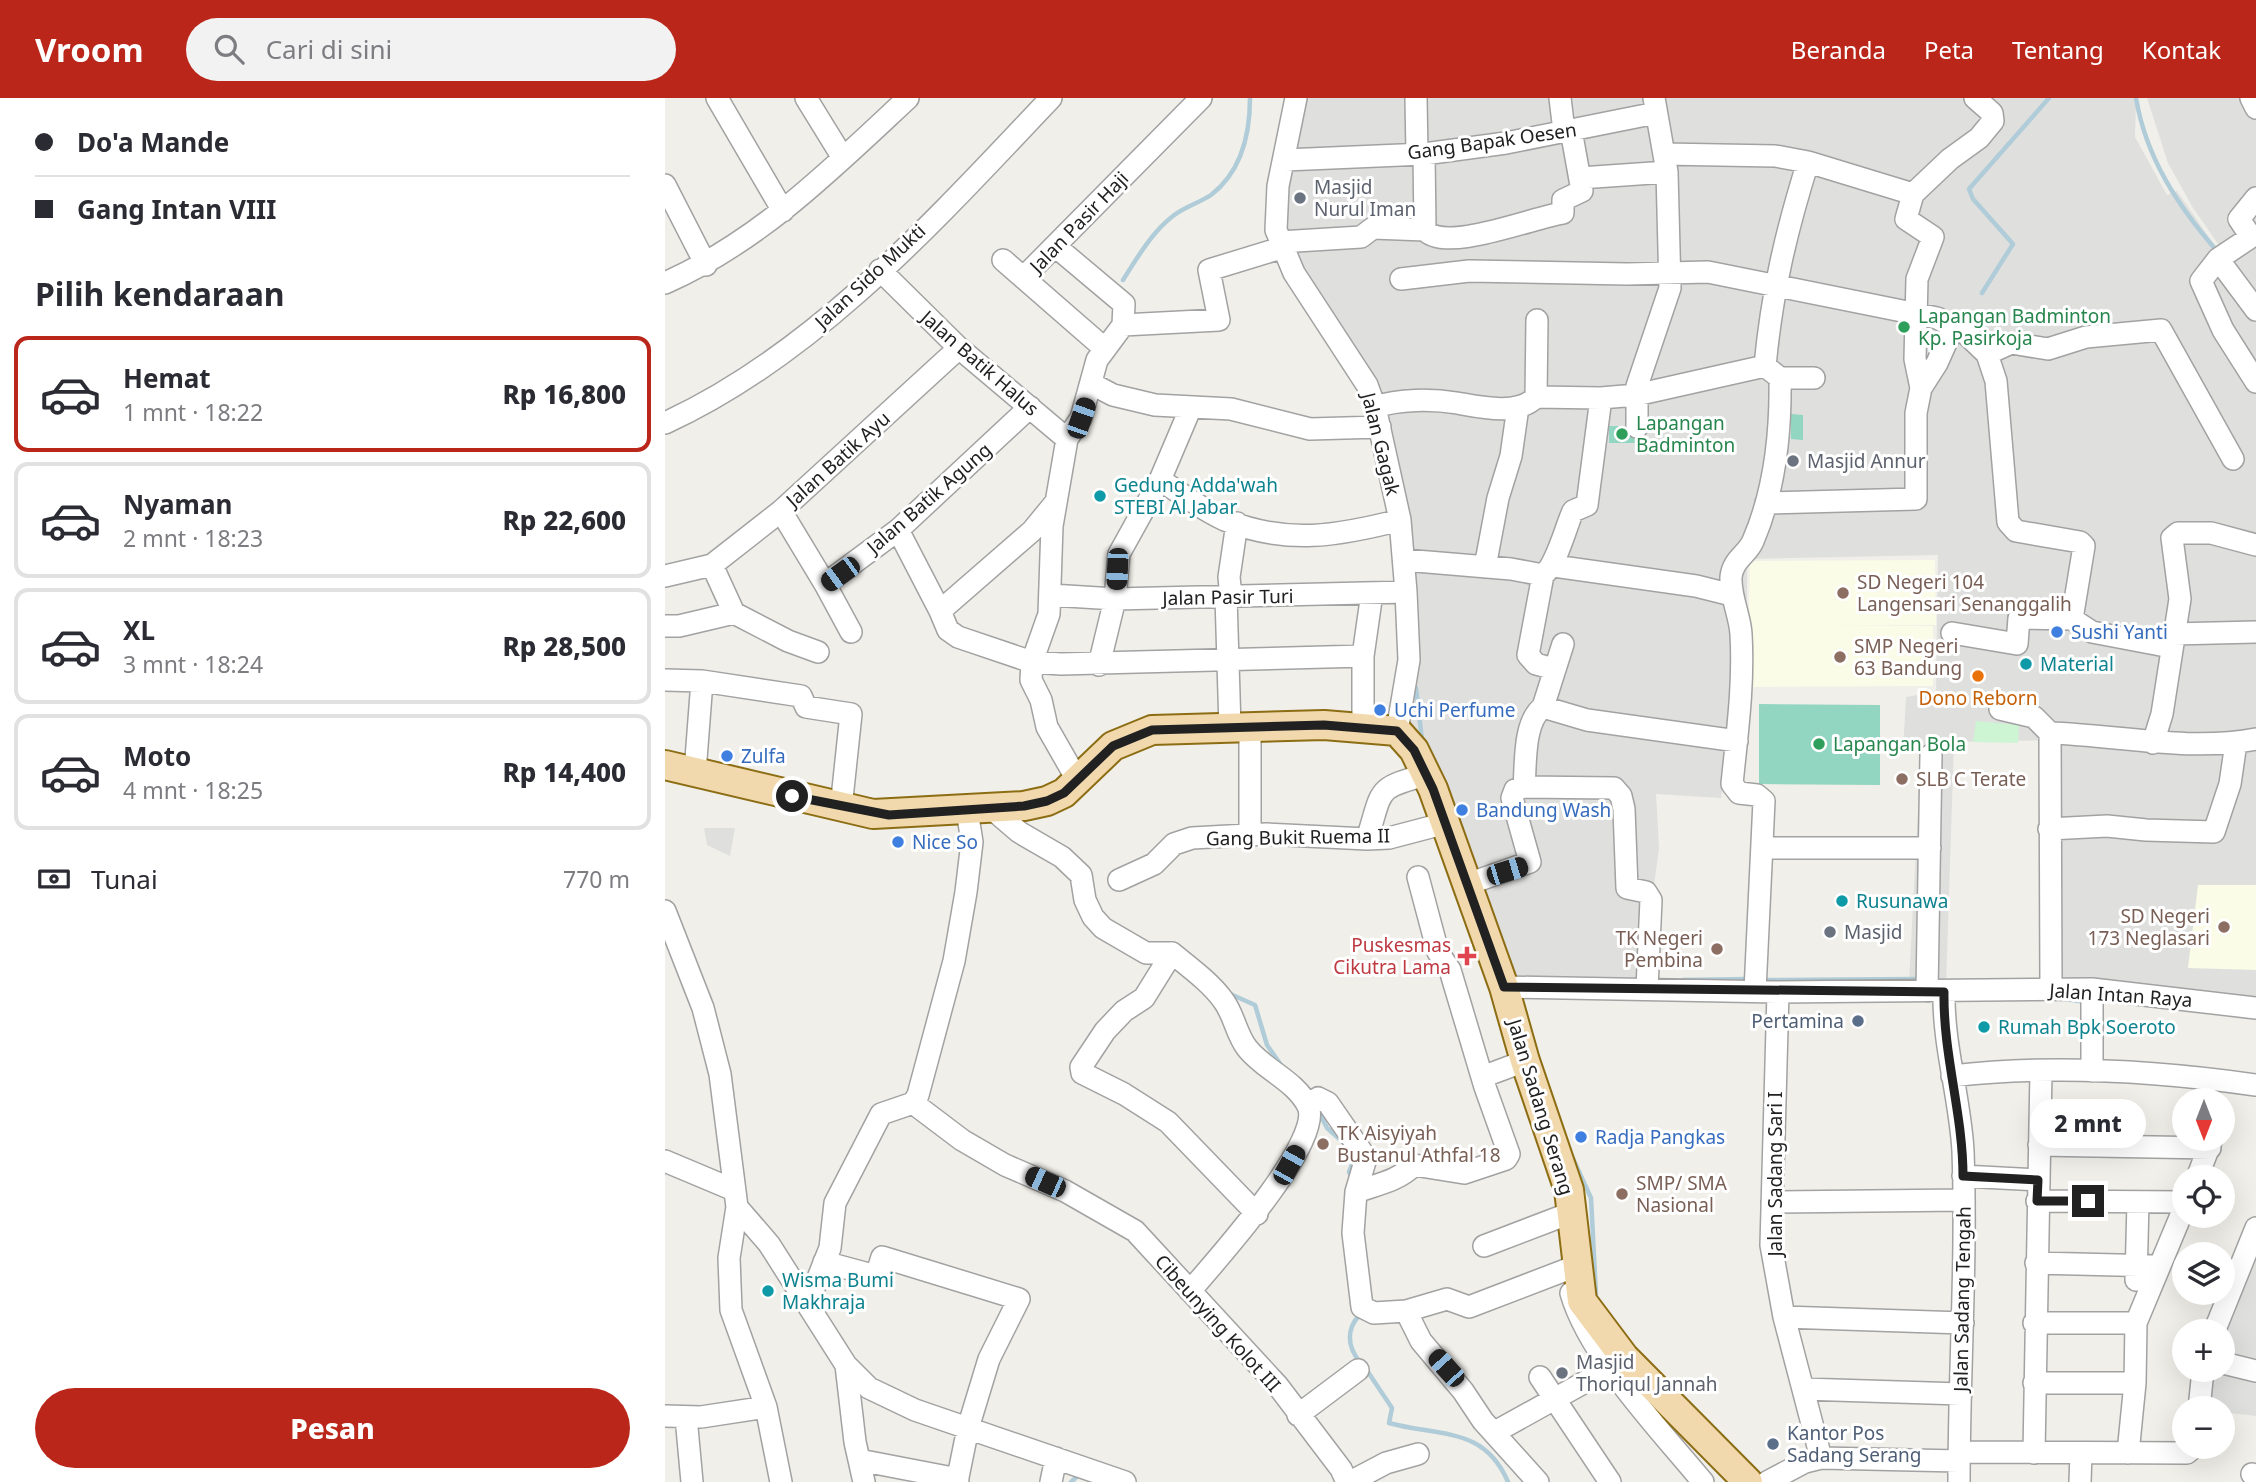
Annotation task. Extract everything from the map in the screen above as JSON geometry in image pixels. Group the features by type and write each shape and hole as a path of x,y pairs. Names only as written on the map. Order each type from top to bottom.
{"main road":[{"path":"665,765 841,808 889,815 988,811 1047,801 1064,793 1113,746 1136,734 1173,727 1324,725 1397,731"},
{"name":"Jalan Sadang Serang","path":"1397,731 1414,750 1426,775 1446,823 1504,987 1525,1061 1569,1190 1573,1212 1570,1268 1582,1301 1624,1357 1737,1479"}],"street":[{"path":"717,98 783,211"},
{"path":"806,98 843,158"},
{"path":"665,283 706,265 783,211 908,98"},
{"name":"Jalan Sido Mukti","path":"667,417 786,353 880,270 1051,98"},
{"name":"Jalan Pasir Haji","path":"1100,345 1024,277 1201,98"},
{"name":"Jalan Gagak","path":"1296,98 1276,207 1276,230 1281,245 1322,321 1367,385 1377,417 1400,520 1404,560 1409,660 1397,731"},
{"path":"1416,98 1425,230"},
{"path":"1081,778 1071,769 1047,727 1041,700 1031,680 1032,662 1046,626 1051,595 1049,553 1067,439 1081,418 1100,345 1123,326 1219,320 1221,316 1209,270 1281,245 1361,237 1373,229 1425,230 1431,234 1467,236 1496,233 1540,216 1563,213 1564,199 1582,193 1560,98"},
{"path":"1766,503 1916,499 1916,425 1921,388 1915,359 1917,279 1933,237 1906,219 1913,194 1950,159 1979,138 1993,121 1992,113 1975,98"},
{"path":"2251,98 2256,108"},
{"path":"1637,427 1636,395 1651,339 1666,303 1671,271 1665,163 1655,106"},
{"name":"Gang Bapak Oesen","path":"1285,160 1421,154 1567,131 1655,106"},
{"path":"1580,178 1665,163 1775,156 1808,162 1913,194"},
{"path":"1755,991 1764,801 1757,795 1739,793 1732,784 1741,695 1741,631 1732,595 1734,566 1752,543 1766,503 1781,428 1773,372 1774,288 1808,162"},
{"path":"2256,179 2256,184"},
{"path":"665,186 706,265"},
{"path":"2256,198 2239,219 2251,237 2218,259 2202,278 2223,330 2256,382"},
{"path":"1055,246 1092,279 1122,300 1123,326"},
{"path":"2218,259 2256,310"},
{"path":"1003,260 1024,277"},
{"name":"Jalan Batik Halus","path":"880,270 959,348 1067,439"},
{"path":"1401,279 1469,271 1627,274 1708,272 1774,288 1916,312 1954,325 1987,354 1996,381 2008,522 2016,531 2080,542 2084,546 2072,619"},
{"path":"1485,567 1498,498 1527,402 1537,320"},
{"path":"1921,388 1937,362 1954,325"},
{"path":"1987,354 2011,343 2048,349 2086,337 2161,330 2233,459"},
{"name":"Jalan Batik Ayu","path":"712,565 781,511 959,348"},
{"path":"1092,384 1113,395 1155,405 1231,410 1310,429 1377,417 1390,402 1436,402 1469,407 1636,395 1773,372 1814,377"},
{"path":"1554,670 1537,664 1528,655 1548,570 1559,540 1573,511 1587,505 1601,398"},
{"name":"Jalan Batik Agung","path":"825,584 898,530 1030,407"},
{"path":"1099,665 1115,599 1119,554 1160,480 1192,407"},
{"path":"1160,480 1225,520 1296,537 1322,537 1400,520"},
{"path":"940,611 1033,531 1058,500"},
{"path":"781,511 851,632"},
{"path":"1237,523 1229,577 1226,659 1240,728 1250,835"},
{"path":"898,530 948,630 958,637 1032,662 1099,665 1363,656"},
{"path":"2153,743 2162,714 2180,599 2172,558 2174,535 2211,533 2256,545"},
{"path":"1404,560 1548,570 1696,586 1732,595"},
{"path":"665,576 712,565 734,613 788,641 818,652"},
{"name":"Jalan Pasir Turi","path":"1051,595 1115,599 1406,592"},
{"path":"1363,728 1363,656 1372,593"},
{"path":"665,626 679,626 734,613"},
{"path":"1952,633 2017,644 2019,618 2072,619 2092,632 2172,641 2256,632"},
{"path":"1524,787 1529,735 1537,712 1543,707 1563,644"},
{"path":"665,680 702,681 801,696 806,707 851,713 841,808"},
{"path":"695,772 702,681"},
{"path":"1543,707 1587,720 1737,741"},
{"path":"2000,709 2035,717 2050,733 2051,989"},
{"path":"2049,829 2108,825 2146,830 2214,832 2246,741 2153,743 2112,736 2050,733"},
{"name":"Jalan Sadang Tengah","path":"1931,755 1930,848 1935,992 1944,1026 1960,1116 1963,1176 1959,1465"},
{"path":"1367,839 1383,792 1389,785 1426,775"},
{"path":"1468,884 1530,862 1512,798 1515,790 1524,787 1614,788 1621,796 1627,888 1646,892 1651,900 1647,989"},
{"path":"808,1303 830,1248 835,1203 881,1114 913,1103 923,1080 954,961 972,842 988,811 1062,857 1080,875 1085,900 1093,917 1103,928 1146,953 1172,953 1224,1000 1245,1047 1258,1062 1280,1075 1308,1105 1310,1126 1257,1214 1190,1291"},
{"name":"Gang Bukit Ruema II","path":"1119,880 1154,864 1174,844 1214,835 1389,838 1446,823"},
{"path":"1763,848 1930,848"},
{"path":"1356,1192 1392,1181 1404,1175 1414,1165 1464,1173 1506,1159 1509,1154 1482,1077 1450,970 1438,952 1417,877"},
{"path":"665,911 703,1008 717,1063 728,1119 735,1198 729,1258 731,1310 766,1407 781,1482"},
{"path":"1172,953 1144,998 1124,1011 1105,1031 1081,1067 1082,1073 1124,1094 1168,1122 1257,1214"},
{"name":"Jalan Intan Raya","path":"1504,987 1779,992 2092,989 2256,1008"},
{"path":"2092,989 2092,1070"},
{"name":"Jalan Sadang Sari I","path":"1779,992 1771,1245 1784,1317 1821,1458"},
{"path":"1482,1077 1525,1061"},
{"path":"1952,1076 2092,1070 2205,1088"},
{"path":"2034,1452 2033,1383 2041,1071"},
{"path":"2233,1088 2256,1085"},
{"path":"1308,1105 1318,1098 1328,1103 1343,1129 1365,1154 1366,1163 1356,1192 1353,1233 1362,1307 1374,1313 1406,1311 1447,1299 1469,1307 1570,1268 1578,1319 1612,1367 1703,1482"},
{"name":"Cibeunying Kolot III","path":"913,1103 994,1158 1065,1191 1135,1231 1278,1387 1348,1482"},
{"path":"2039,1144 2172,1144"},
{"path":"665,1161 735,1198 769,1244 846,1365 869,1388 889,1399 1125,1482"},
{"path":"1963,1176 2037,1190 2138,1202 2172,1202"},
{"path":"1772,1202 1963,1200"},
{"path":"2128,1453 2135,1383 2136,1322 2147,1265 2138,1202"},
{"path":"1483,1246 1573,1212"},
{"path":"2147,1265 2172,1226"},
{"path":"2219,1319 2256,1228"},
{"path":"824,1262 877,1276 882,1257 1019,1299 989,1359 968,1428 957,1481 859,1460"},
{"path":"2036,1263 2147,1265"},
{"path":"1406,1311 1421,1341 1538,1482"},
{"path":"1784,1317 1963,1323"},
{"path":"2035,1323 2136,1322"},
{"path":"846,1365 864,1482"},
{"path":"2235,1366 2256,1371"},
{"path":"1495,1432 1612,1367"},
{"path":"1298,1415 1358,1370"},
{"path":"1540,1377 1610,1482"},
{"path":"2033,1383 2135,1383"},
{"path":"1803,1389 1961,1394"},
{"path":"665,1416 687,1418 766,1407"},
{"path":"687,1418 692,1482"},
{"path":"1767,1482 1805,1462 1821,1458 1959,1465 2034,1452 2172,1454"},
{"path":"2080,1482 2081,1453"},
{"path":"1348,1482 1390,1462 1417,1454"},
{"path":"1051,1482 1056,1458"}],"shaded area":[{"path":"1302,98 2136,98 2135,137 2167,195 2177,191 2238,279 2256,299 2256,1008 2055,982 2059,740 1954,742 1946,986 1909,982 1921,754 1903,751 1906,697 1936,692 1938,555 1747,559 1747,625 1721,798 1656,794 1659,848 1652,901 1648,979 1513,978 1449,789 1406,724 1414,602 1372,390 1312,292 1283,234 1283,184"},
{"path":"2147,98 2256,98 2256,292 2236,270 2193,208 2168,163"},
{"path":"1935,560 1936,625 1827,626 1933,626 1933,686 1747,687 1750,561"},
{"path":"704,828 735,828 730,856 707,845"},
{"name":"SD Negeri 173 Neglasari","path":"2198,885 2256,885 2256,970 2188,968"},
{"path":"2256,1245 2256,1416 2235,1413 2235,1396 2202,1396 2206,1382 2235,1382 2235,1319 2228,1319"}],"green space":[{"name":"Lapangan Badminton","path":"1791,414 1803,415 1803,440 1791,439"},
{"name":"Lapangan Badminton","path":"1609,426 1636,426 1635,443 1609,443"},
{"name":"Lapangan Bola","path":"1759,704 1880,705 1880,785 1759,784"},
{"path":"1976,721 2019,725 2018,743 1973,742"}],"waterway":[{"path":"1123,280 1145,246 1165,222 1211,195 1230,175 1246,138 1250,98"},
{"path":"1982,293 2013,244 1973,199 1969,189 2049,98"},
{"path":"2136,98 2147,141 2166,180 2189,217 2217,251"},
{"path":"1416,688 1422,740"},
{"path":"1683,980 1748,979"},
{"path":"1765,980 1917,979"},
{"path":"1228,993 1255,1005 1267,1045 1281,1065"},
{"path":"2066,999 2085,1002"},
{"path":"1316,1106 1327,1128 1344,1143"},
{"path":"1570,1152 1591,1198 1596,1294"},
{"path":"1352,1178 1349,1172 1355,1157"},
{"path":"1360,1315 1350,1332 1351,1344 1360,1362"},
{"path":"1366,1369 1392,1408 1389,1423 1443,1433 1473,1442 1498,1464 1508,1482"},
{"path":"1071,1482 1081,1473"}],"place":[{"name":"Masjid Nurul Iman","path":"1300,198"},
{"name":"Lapangan Badminton Kp. Pasirkoja","path":"1904,327"},
{"name":"Lapangan Badminton","path":"1622,434"},
{"name":"Masjid Annur","path":"1793,461"},
{"name":"Gedung Adda'wah STEBI Al Jabar","path":"1100,496"},
{"name":"SD Negeri 104 Langensari Senanggalih","path":"1843,593"},
{"name":"Sushi Yanti","path":"2057,632"},
{"name":"SMP Negeri 63 Bandung","path":"1840,657"},
{"name":"Material","path":"2026,664"},
{"name":"Dono Reborn","path":"1978,676"},
{"name":"Uchi Perfume","path":"1380,710"},
{"name":"Lapangan Bola","path":"1819,744"},
{"name":"Zulfa","path":"727,756"},
{"name":"SLB C Terate","path":"1902,779"},
{"name":"Bandung Wash","path":"1462,810"},
{"name":"Nice So","path":"898,842"},
{"name":"Rusunawa","path":"1842,901"},
{"name":"SD Negeri 173 Neglasari","path":"2224,927"},
{"name":"Masjid","path":"1830,932"},
{"name":"TK Negeri Pembina","path":"1717,949"},
{"name":"Puskesmas Cikutra Lama","path":"1467,956"},
{"name":"Pertamina","path":"1858,1021"},
{"name":"Rumah Bpk Soeroto","path":"1984,1027"},
{"name":"Radja Pangkas","path":"1581,1137"},
{"name":"TK Aisyiyah Bustanul Athfal 18","path":"1323,1144"},
{"name":"SMP/ SMA Nasional","path":"1622,1194"},
{"name":"Wisma Bumi Makhraja","path":"768,1291"},
{"name":"Masjid Thoriqul Jannah","path":"1562,1373"},
{"name":"Kantor Pos Sadang Serang","path":"1773,1444"}],"route":[{"path":"792,796 841,808 889,815 1024,806 1047,801 1064,793 1113,746 1136,734 1152,730 1173,727 1324,725 1397,731 1414,750 1433,789 1504,987 1944,992 1944,1026 1948,1062 1960,1116 1963,1176 2038,1180 2037,1201 2088,1201"}]}
